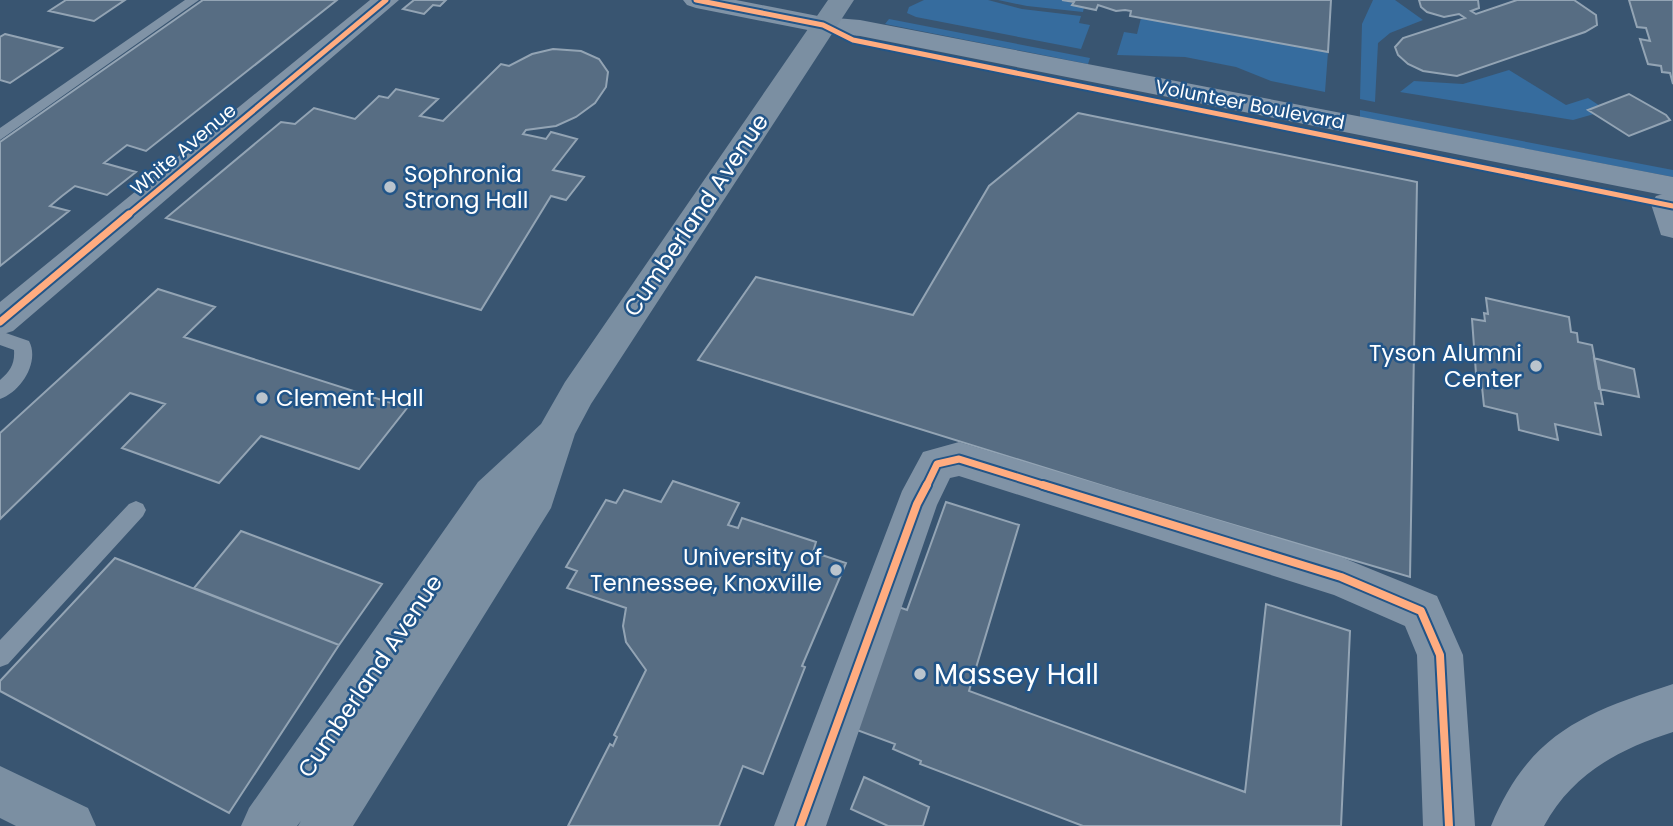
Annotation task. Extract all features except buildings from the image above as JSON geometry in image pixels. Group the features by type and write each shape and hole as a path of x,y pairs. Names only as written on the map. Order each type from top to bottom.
{"main road":[{"name":"Cumberland Avenue","path":"324,826 537,495 556,432 578,393 832,13"},
{"name":"Cumberland Avenue","path":"267,826 493,495 556,432"},
{"path":"0,791 70,826"}],"street":[{"name":"White Avenue","path":"0,323 386,0"},
{"name":"Volunteer Boulevard","path":"696,0 832,13 853,40 1669,202"},
{"path":"800,826 917,504 937,464 959,459 1341,577 1421,611 1440,655 1449,826"},
{"path":"1517,826 1541,784 1559,763 1597,739 1673,708"}],"lane":[{"path":"0,135 193,0"},
{"path":"0,338 23,346 25,360 16,377 0,391"},
{"path":"0,656 136,510"}],"shaded area":[{"path":"924,0 988,0 1022,9 1081,16 1079,23 1090,25 1081,49 907,13 909,7"},
{"path":"998,0 1062,0 1084,7 1083,12"},
{"path":"1373,0 1395,0 1423,20 1390,33 1378,43 1375,102 1360,99 1362,24"},
{"path":"1141,18 1328,52 1325,92 1271,81 1236,67 1185,57 1117,55 1124,32 1137,34"},
{"path":"889,19 1090,58 1088,64 885,24"},
{"path":"1509,70 1566,105 1588,98 1600,106 1594,114 1573,120 1400,92 1414,81 1463,84"},
{"path":"1360,110 1673,170 1673,177 1360,117"}],"cycle path":[{"path":"0,322 386,0"},
{"path":"696,0 823,25 853,40 1673,206"},
{"path":"800,826 917,504 937,464 959,459 1341,577 1421,611 1440,655 1449,826"}],"place":[{"name":"Sophronia Strong Hall","path":"390,187"},
{"name":"Tyson Alumni Center","path":"1536,366"},
{"name":"Clement Hall","path":"262,398"},
{"name":"University of Tennessee, Knoxville","path":"836,570"},
{"name":"Massey Hall","path":"920,674"}]}
